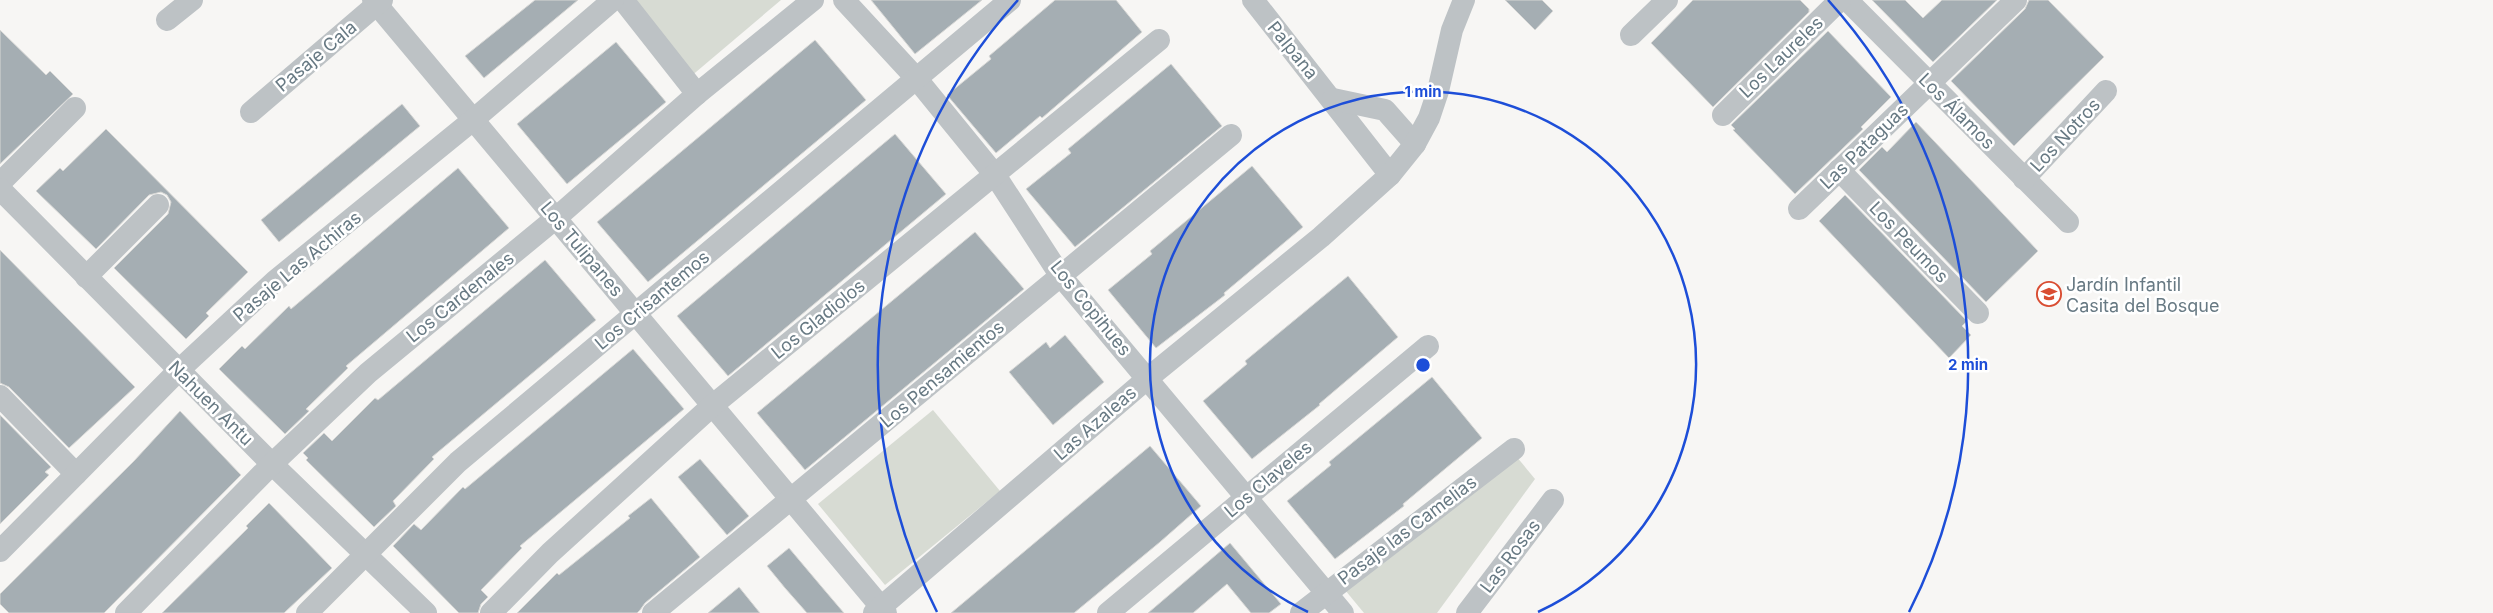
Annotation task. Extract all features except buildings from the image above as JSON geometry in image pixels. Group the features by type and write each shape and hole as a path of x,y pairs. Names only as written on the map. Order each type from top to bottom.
{"street":[{"path":"167,20 192,0"},
{"name":"Pasaje Las Achiras","path":"0,551 179,370 275,282 473,120 613,0"},
{"path":"622,0 697,94"},
{"name":"Los Cardenales","path":"126,613 272,464 368,373 556,218 697,94 813,0"},
{"name":"Los Copihues","path":"844,0 916,78 995,175 1060,274 1343,613"},
{"name":"Los Crisantemos","path":"307,613 458,462 1010,0"},
{"name":"Las Azaleas","path":"880,611 1148,378 1321,237 1390,175 1415,144 1429,118 1438,91 1452,30 1464,0"},
{"path":"1631,35 1667,0"},
{"name":"Los Laureles","path":"1722,115 1840,0"},
{"name":"Los Álamos","path":"1847,0 2068,222"},
{"name":"Las Pataguas","path":"1799,209 2016,0"},
{"name":"Los Tulipanes","path":"377,1 473,120 713,405 880,611"},
{"name":"Pasaje Cala","path":"250,112 377,1"},
{"name":"Palpana","path":"1255,1 1333,99 1390,175"},
{"name":"Los Gladiolos","path":"491,613 550,553 713,405 1159,40"},
{"name":"Los Notros","path":"2024,178 2106,91"},
{"path":"1333,99 1385,110 1415,144"},
{"path":"0,183 75,108"},
{"name":"Los Pensamientos","path":"653,613 1231,134"},
{"name":"Los Peumos","path":"1839,170 1978,313"},
{"name":"Nahuen Antu","path":"0,189 272,464 426,613"},
{"path":"86,277 158,204"},
{"name":"Los Claveles","path":"1108,613 1428,346"},
{"path":"0,396 76,474"},
{"name":"Pasaje las Camelias","path":"1301,613 1514,449"},
{"name":"Las Rosas","path":"1467,613 1553,500"}],"shaded area":[{"path":"617,0 781,0 683,83"},
{"path":"933,410 1000,491 885,585 818,504"},
{"path":"1516,456 1535,479 1437,613 1364,613 1345,590"}],"place":[{"name":"Jardín Infantil Casita del Bosque","path":"2049,294"}]}
